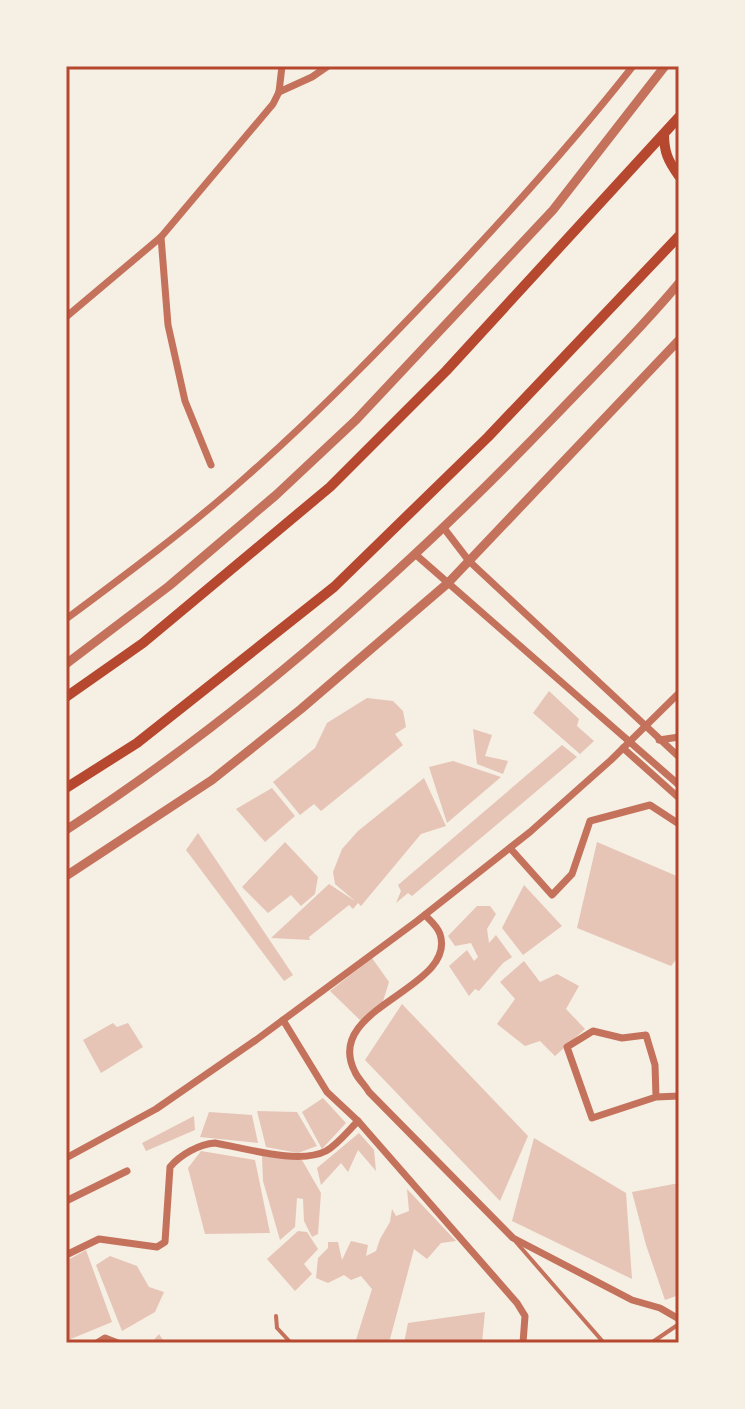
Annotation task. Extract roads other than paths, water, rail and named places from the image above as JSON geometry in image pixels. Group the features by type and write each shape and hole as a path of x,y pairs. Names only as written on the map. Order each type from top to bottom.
{"main road":[{"path":"66,697 143,643 330,487 446,371 679,117"},
{"path":"664,134 664,151 679,176"},
{"path":"66,788 137,743 334,587 488,437 679,236"}],"street":[{"path":"66,317 161,237 273,104 279,92 282,66"},
{"path":"279,92 328,66"},
{"path":"66,619 148,559 248,476 384,345 518,203 633,66"},
{"path":"66,664 181,576 276,495 356,420 553,210 665,66"},
{"path":"161,237 168,325 185,401 211,465"},
{"path":"66,830 114,799 207,730 375,592 500,473 679,283"},
{"path":"66,876 212,780 301,709 448,583 679,340"},
{"path":"443,527 469,561 679,757"},
{"path":"415,554 626,745 679,798"},
{"path":"66,1158 156,1109 425,915 510,848 626,745 679,693"},
{"path":"659,740 679,737"},
{"path":"626,745 679,785"},
{"path":"510,848 552,895 572,874 590,821 650,805 679,824"},
{"path":"425,915 440,932 442,949 435,965 364,1021 353,1035 353,1070 369,1092 513,1238 632,1300 660,1308 679,1322"},
{"path":"283,1020 327,1092 358,1121 517,1303 525,1316 523,1343"},
{"path":"656,1097 655,1065 646,1035 622,1038 593,1031 567,1047 592,1118 656,1097 679,1096"},
{"path":"66,1255 99,1239 157,1247 165,1242 170,1167 176,1160 205,1144 297,1157 317,1155 329,1149 358,1121"},
{"path":"66,1201 127,1171"},
{"path":"97,1343 105,1338 118,1343"}],"lane":[{"path":"513,1238 604,1343"},
{"path":"276,1316 277,1328 291,1343"},
{"path":"651,1343 679,1322"}]}
